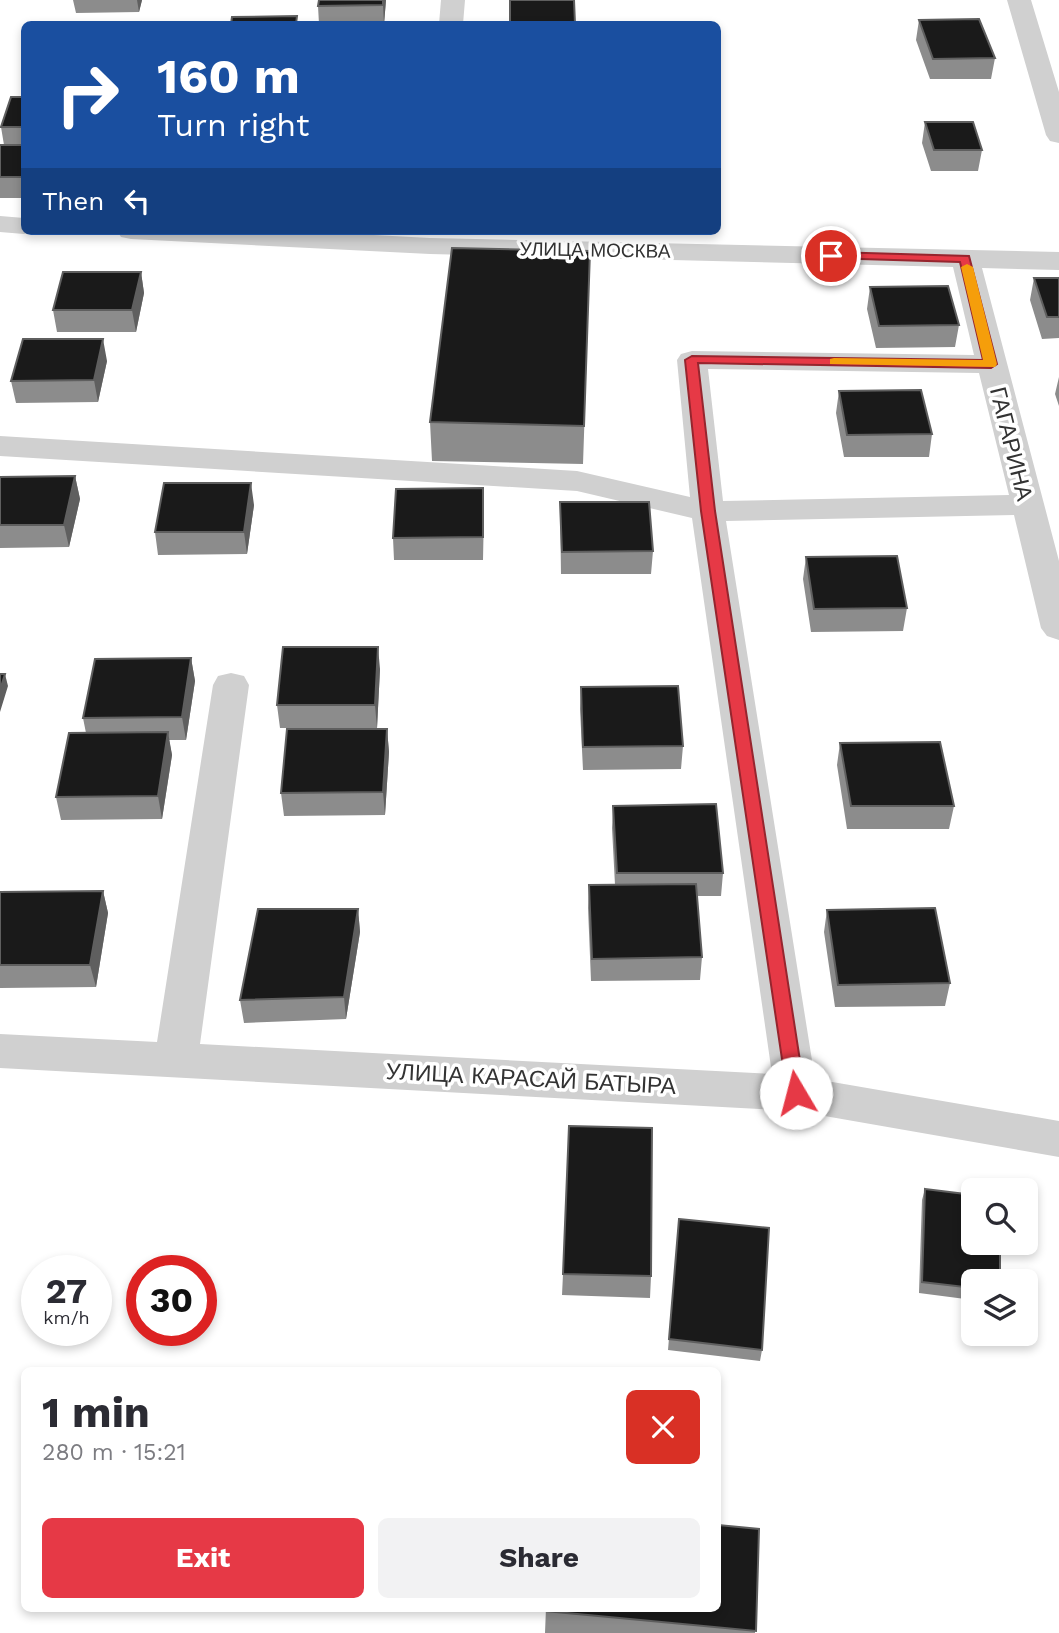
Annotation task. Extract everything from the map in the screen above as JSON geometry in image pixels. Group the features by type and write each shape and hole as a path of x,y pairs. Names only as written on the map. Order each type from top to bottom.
{"street":[{"path":"451,21 453,0"},
{"path":"1019,0 1059,135"},
{"path":"0,224 21,226"},
{"name":"УЛИЦА МОСКВА","path":"281,235 1059,261"},
{"name":"ГАГАРИНА","path":"965,259 1059,628"},
{"path":"796,1093 708,511 692,360 991,364"},
{"path":"0,446 577,481 708,511 1026,505"},
{"path":"176,1060 231,685"},
{"name":"УЛИЦА КАРАСАЙ БАТЫРА","path":"0,1051 796,1093 1059,1139"}],"building":[{"path":"319,0 383,0 383,5 318,6"},
{"path":"510,0 574,0 575,21 510,21"},
{"path":"297,16 296,21 231,21 232,17"},
{"path":"979,19 995,58 933,59 919,20"},
{"path":"11,97 21,97 21,127 1,127"},
{"path":"925,122 973,122 982,150 934,150"},
{"path":"0,145 21,145 21,177 0,177"},
{"path":"452,248 590,251 584,426 430,422"},
{"path":"63,272 141,272 132,310 53,310"},
{"path":"1034,278 1059,278 1059,317 1047,317"},
{"path":"948,286 959,325 879,326 870,287"},
{"path":"23,339 103,339 94,380 11,381"},
{"path":"921,390 932,434 847,435 839,391"},
{"path":"75,476 64,525 0,525 0,477"},
{"path":"164,483 251,483 244,532 155,532"},
{"path":"483,488 483,537 393,538 396,489"},
{"path":"560,502 649,502 653,551 562,552"},
{"path":"897,556 907,608 814,609 806,557"},
{"path":"283,647 378,647 375,705 277,705"},
{"path":"191,658 182,717 83,718 95,659"},
{"path":"0,674 5,674 0,690"},
{"path":"678,686 683,746 583,747 581,687"},
{"path":"287,729 387,729 383,792 281,793"},
{"path":"168,732 158,796 56,797 69,733"},
{"path":"940,742 954,806 851,806 840,743"},
{"path":"716,804 723,873 617,873 613,806"},
{"path":"696,884 702,957 592,959 589,885"},
{"path":"103,891 90,965 0,965 0,892"},
{"path":"935,908 950,983 838,985 827,910"},
{"path":"258,909 358,909 344,997 240,1000"},
{"path":"569,1126 652,1128 651,1276 563,1274"},
{"path":"925,1189 961,1194 961,1255 1000,1255 1000,1269 961,1269 961,1287 922,1282"},
{"path":"679,1219 769,1228 762,1350 669,1339"},
{"path":"721,1525 759,1529 756,1631 556,1612 721,1612"}],"slow traffic":[{"path":"834,362 991,364 967,267"}],"route":[{"path":"796,1093 708,511 692,360 991,364 965,259 831,256"}]}
